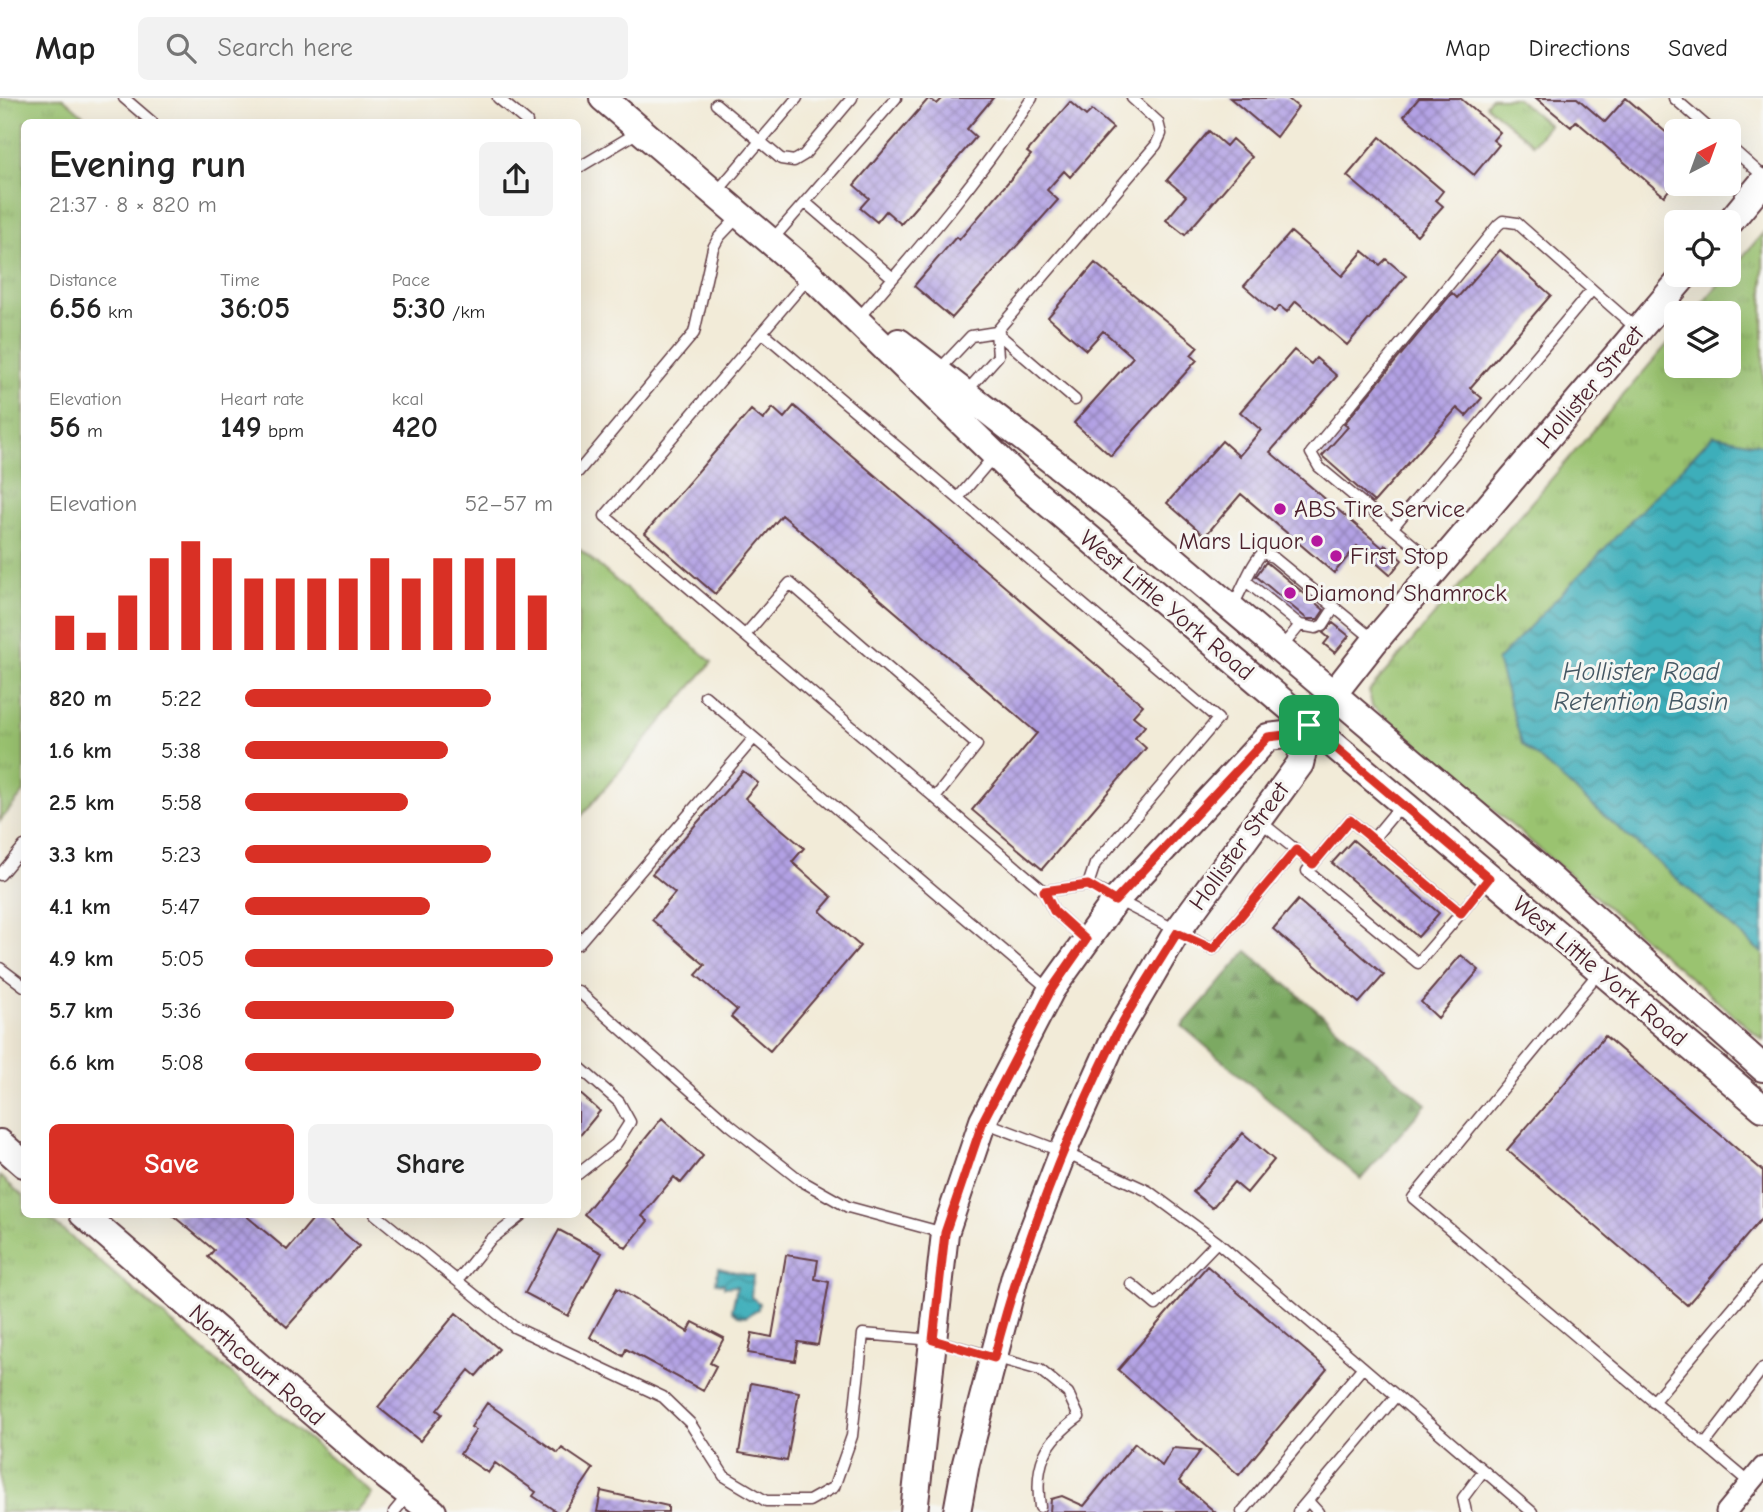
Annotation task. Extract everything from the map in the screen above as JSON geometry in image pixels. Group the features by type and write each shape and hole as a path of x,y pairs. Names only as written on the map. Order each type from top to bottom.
{"main road":[{"name":"West Little York Road","path":"603,98 811,276 966,392 1108,504 1534,864 1763,1068"},
{"path":"1740,210 1763,183"},
{"name":"West Little York Road","path":"811,276 995,454 1309,725 1763,1108"},
{"name":"Hollister Street","path":"957,1512 965,1463 1015,1276 1063,1152 1113,1041 1177,933 1257,818 1300,764 1309,725 1375,641 1675,287"},
{"name":"Hollister Street","path":"914,1512 945,1233 983,1121 1051,990 1115,901 1268,737 1285,735 1309,725"},
{"path":"0,1143 21,1161"},
{"name":"Northcourt Road","path":"95,1218 401,1503 433,1512"}],"street":[{"path":"1726,1512 1757,1479"}],"lane":[{"path":"124,98 148,119"},
{"path":"498,98 523,119"},
{"path":"716,194 797,98"},
{"path":"716,104 780,159 793,161 804,155 852,98"},
{"path":"771,242 896,98"},
{"path":"862,314 1004,142 1032,98"},
{"path":"938,371 971,336 996,332 1156,145 1161,134 1158,122 1132,98"},
{"path":"1674,98 1698,119"},
{"path":"581,165 641,131"},
{"path":"1741,157 1763,176"},
{"path":"805,202 893,278"},
{"path":"581,468 694,333 713,248 719,237 740,215"},
{"path":"1438,566 1319,467 1311,453 1436,297 1503,221 1517,223 1638,330"},
{"path":"811,276 605,516 1044,891 1054,911 1086,940"},
{"path":"1392,527 1592,290"},
{"path":"762,332 1218,719 1096,864 1088,885"},
{"path":"966,392 998,356 996,332"},
{"path":"996,332 1076,400"},
{"path":"958,498 995,454"},
{"path":"1231,609 1247,582 1251,568 1263,553 1273,557 1375,641"},
{"path":"1247,582 1300,625 1316,628 1323,625 1335,607"},
{"path":"745,635 789,583 977,745 935,797"},
{"path":"1279,650 1300,625"},
{"path":"705,696 1051,990"},
{"path":"581,940 754,738"},
{"path":"1373,839 1402,804"},
{"path":"1257,818 1313,864"},
{"path":"1461,913 1350,820 1307,871 1418,964 1461,913 1489,878"},
{"path":"0,875 21,850"},
{"path":"1044,891 1088,885 1177,933 1213,949 1296,850"},
{"path":"0,968 21,984"},
{"path":"1600,971 1413,1198 1704,1445 1757,1479"},
{"path":"581,995 730,1125 800,1180 848,1207 945,1233"},
{"path":"581,1069 619,1102 630,1122 617,1144 581,1172"},
{"path":"983,1121 1063,1152 1148,1191 1217,1242 1532,1512"},
{"path":"380,1218 514,1327 663,1398 690,1423 724,1476 766,1501 810,1501 834,1487 852,1436 863,1334 933,1340 1040,1370 1068,1393 1079,1418 1055,1434 1041,1464 1037,1486 1040,1507"},
{"path":"457,1280 490,1240 518,1218"},
{"path":"1131,1284 1156,1305 1217,1242"},
{"path":"1653,1402 1763,1272"},
{"path":"1242,1512 1363,1367"},
{"path":"1704,1445 1763,1368"},
{"path":"1298,1512 1396,1396"},
{"path":"1466,1512 1463,1498 1483,1471"},
{"path":"1308,1501 1318,1512"}],"green space":[{"path":"0,98 63,98 88,119 21,119 21,796 0,821"},
{"path":"1491,98 1516,98 1549,125 1533,144 1486,105"},
{"path":"1763,233 1763,1040 1372,706 1369,691 1664,348 1664,378 1741,378 1741,301 1704,301 1716,287 1741,287 1741,259"},
{"path":"581,551 712,662 581,816"},
{"path":"1247,951 1426,1104 1361,1179 1182,1026"},
{"path":"0,1176 21,1194 21,1218 49,1218 372,1494 357,1512 0,1512"}],"water":[{"name":"Hollister Road Retention Basin","path":"1713,435 1763,445 1763,954 1522,744 1497,661"},
{"path":"718,1268 753,1276 751,1297 759,1303 758,1309 746,1316 738,1315 732,1310 737,1286 724,1287 724,1284 716,1283"}],"building":[{"path":"929,98 937,104 943,98 993,98 967,129 976,137 901,224 886,211 877,222 860,208 869,198 854,185"},
{"path":"1230,98 1287,98 1298,107 1276,137"},
{"path":"1419,98 1460,98 1500,132 1493,140 1499,145 1474,175 1404,116"},
{"path":"1536,98 1577,98 1605,122 1626,98 1664,131 1664,196 1576,121 1571,127"},
{"path":"1070,102 1086,116 1092,110 1113,128 1070,177 1064,171 1047,190 1058,200 952,318 914,286 956,237 959,240 1031,155 1027,152"},
{"path":"1209,131 1226,146 1232,139 1252,157 1185,235 1166,220 1186,196 1167,180"},
{"path":"1380,137 1443,191 1436,200 1443,206 1417,235 1347,176"},
{"path":"1291,232 1342,276 1363,251 1380,265 1386,259 1406,276 1347,345 1296,301 1287,312 1280,306 1274,312 1244,286"},
{"path":"1500,250 1551,295 1470,388 1482,398 1466,416 1457,408 1374,502 1322,456 1348,427 1344,424 1452,293 1457,298"},
{"path":"1095,263 1198,347 1191,355 1197,360 1111,456 1074,423 1133,357 1103,331 1086,350 1048,317"},
{"path":"1294,350 1311,364 1316,358 1337,376 1270,452 1383,548 1385,545 1402,560 1390,575 1357,546 1334,573 1241,494 1205,536 1167,503 1222,441 1239,456 1261,430 1240,412"},
{"path":"794,406 1143,705 1133,716 1145,726 1135,738 1146,748 1042,869 972,810 1037,733 782,515 715,594 645,533 751,410 763,420 773,408 784,418"},
{"name":"Diamond Shamrock","path":"1266,562 1324,610 1318,619 1307,619 1256,576"},
{"path":"1333,623 1349,636 1335,653 1324,644 1329,638 1323,633"},
{"path":"743,771 758,783 745,798 804,848 792,862 832,897 820,911 860,946 770,1051 731,1017 737,1010 696,975 705,965 652,920 675,893 652,874"},
{"path":"1353,840 1439,913 1418,937 1332,863"},
{"path":"1298,900 1384,975 1359,1003 1273,929"},
{"path":"1461,955 1479,970 1438,1018 1421,1002"},
{"path":"1605,1036 1763,1171 1763,1217 1687,1305 1507,1150"},
{"path":"581,1095 600,1111 581,1134"},
{"path":"662,1118 703,1156 681,1183 674,1177 642,1216 648,1221 626,1248 584,1214"},
{"path":"1243,1133 1274,1160 1247,1193 1234,1182 1212,1208 1193,1192"},
{"path":"176,1218 249,1218 287,1250 314,1218 327,1218 359,1246 287,1327 208,1257 214,1250"},
{"path":"559,1230 602,1253 568,1316 525,1293"},
{"path":"786,1255 818,1260 815,1279 829,1282 818,1345 798,1342 795,1361 748,1353 752,1333 772,1337"},
{"path":"1207,1266 1327,1369 1239,1475 1118,1370"},
{"path":"617,1288 688,1332 693,1322 724,1338 710,1363 716,1366 703,1391 626,1349 623,1356 590,1337"},
{"path":"456,1313 499,1349 476,1376 469,1370 437,1410 442,1414 420,1441 378,1407"},
{"path":"751,1383 799,1392 787,1461 739,1453"},
{"path":"487,1403 558,1453 562,1448 593,1469 564,1512 557,1512 533,1496 536,1492 495,1463 488,1473 460,1454 476,1430 471,1427"},
{"path":"1135,1443 1162,1466 1173,1448 1201,1450 1179,1481 1215,1512 1050,1512 1051,1499 1062,1496 1084,1506"},
{"path":"601,1491 668,1506 668,1512 597,1512"}],"place":[{"name":"ABS Tire Service","path":"1280,509"},
{"name":"Mars Liquor","path":"1317,541"},
{"name":"First Stop","path":"1336,556"},
{"name":"Diamond Shamrock","path":"1290,593"}],"route":[{"path":"1309,725 1489,878 1461,913 1350,820 1313,864 1296,850 1213,949 1177,933 1113,1041 1063,1152 1015,1276 994,1358 933,1340 945,1233 983,1121 1051,990 1086,940 1054,911 1044,891 1088,885 1115,901 1268,737 1285,735 1309,725"}]}
